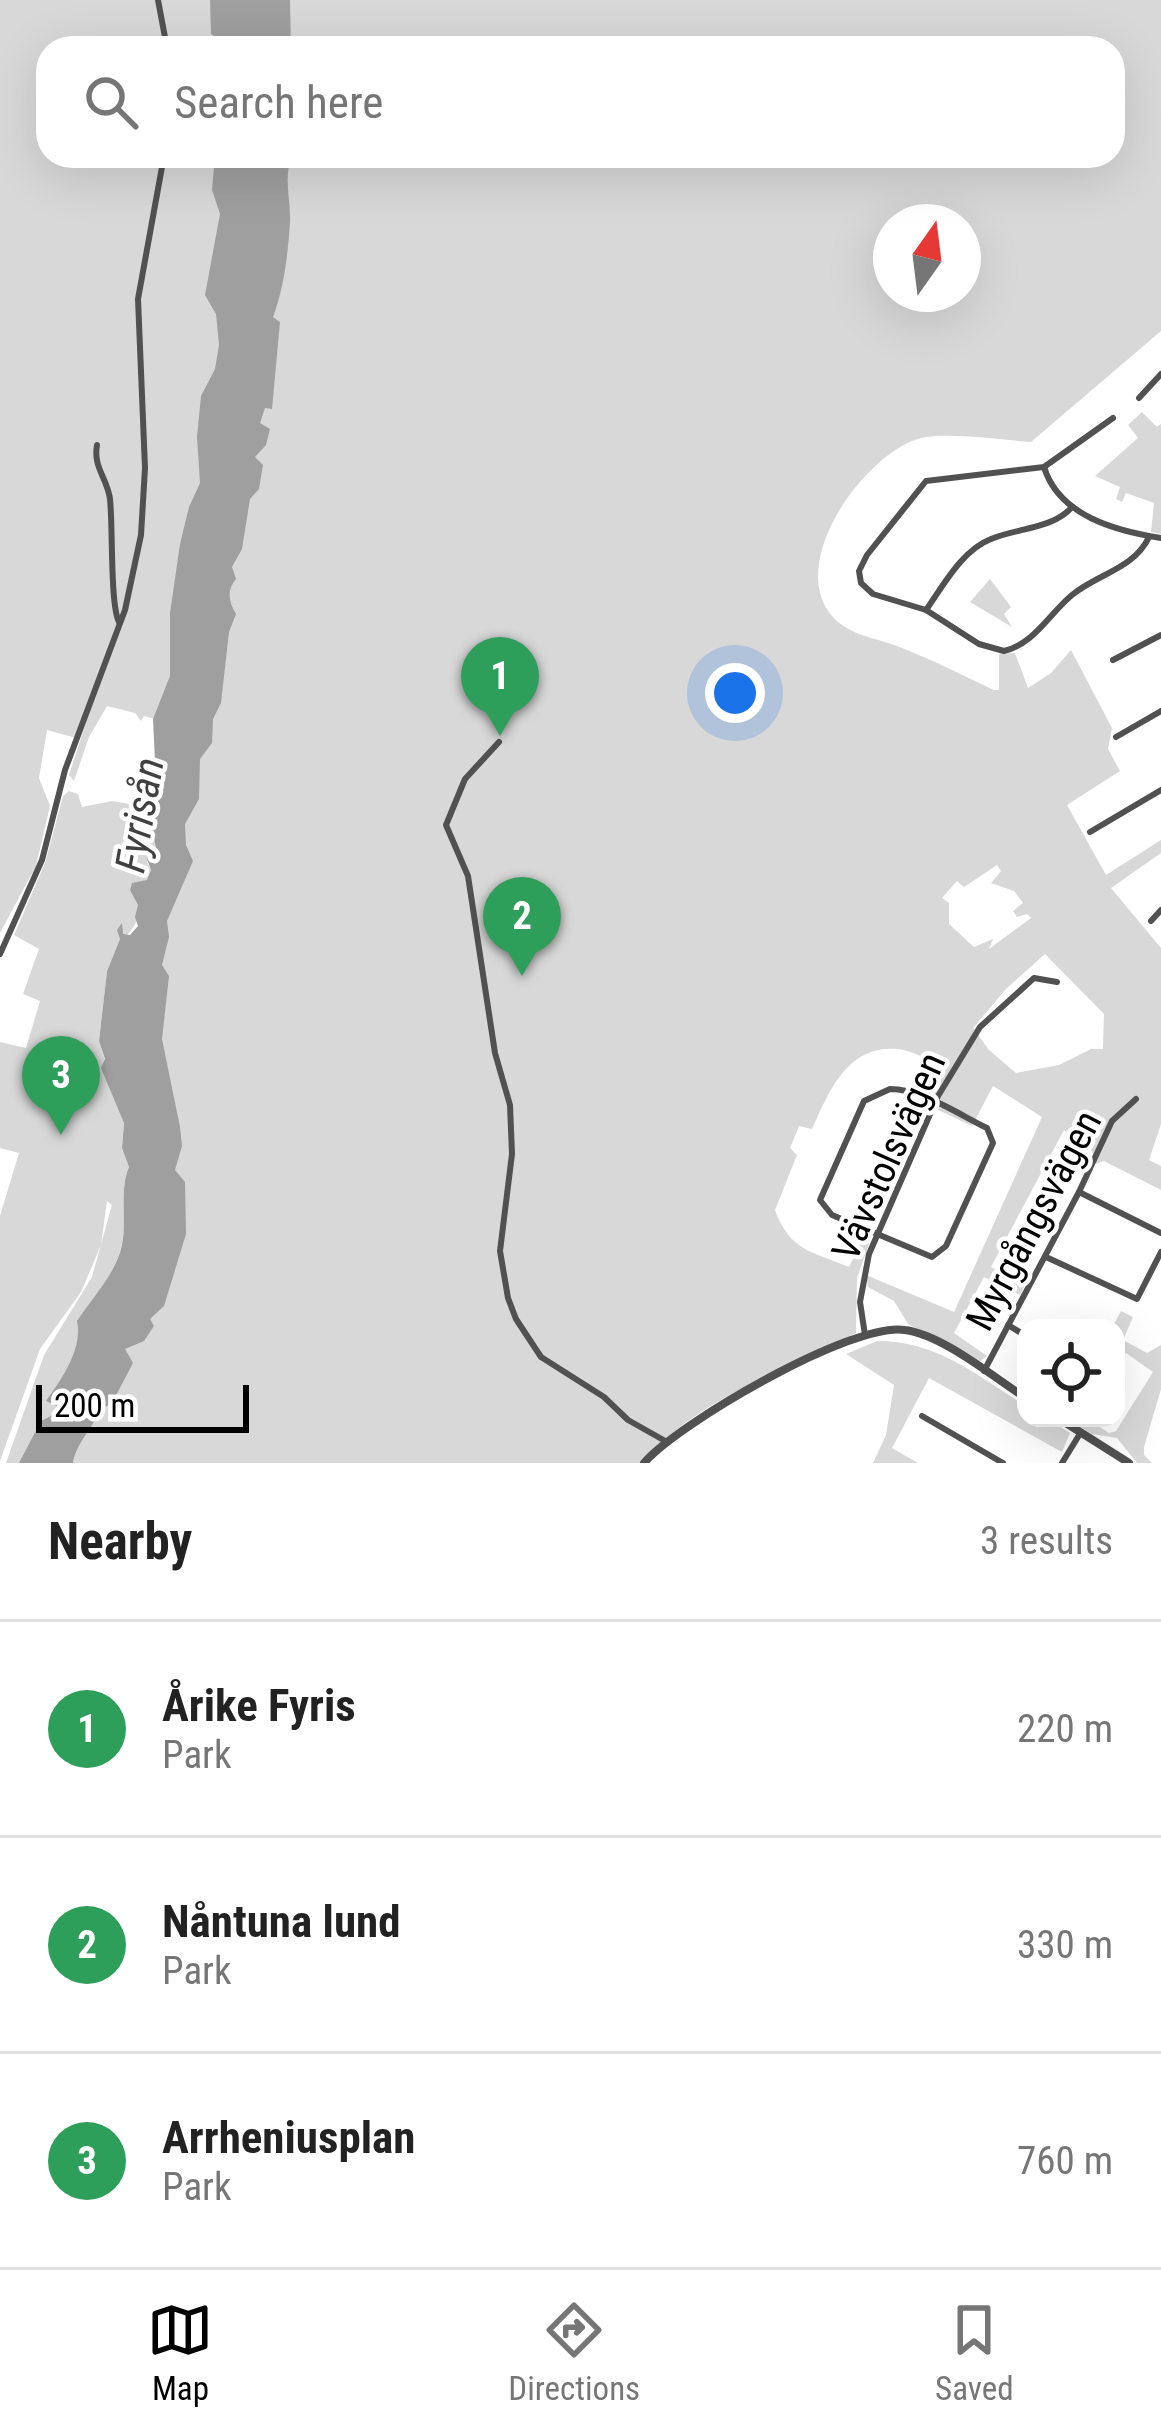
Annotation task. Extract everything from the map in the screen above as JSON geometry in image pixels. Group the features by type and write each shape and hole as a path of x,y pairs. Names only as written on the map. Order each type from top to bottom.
{"street":[{"path":"158,0 165,36"},
{"path":"0,954 42,860 65,770 119,624 141,535 145,468 138,299 162,168"},
{"path":"1139,398 1161,374"},
{"path":"1113,418 1044,466 932,479 920,486 859,571 861,583 873,594 926,610 979,644 997,652 1010,651 1028,640 1070,596 1138,555 1150,537"},
{"path":"97,445 95,465 110,494 116,580 113,612 119,624"},
{"path":"1044,466 1046,476 1072,507 1113,529 1161,538"},
{"path":"926,610 976,547 1056,520 1072,507"},
{"path":"1113,660 1161,635"},
{"path":"1116,737 1161,711"},
{"path":"500,742 465,779 446,825 468,876 495,1053 510,1105 512,1154 500,1251 508,1298 541,1358 667,1442"},
{"path":"1090,832 1161,790"},
{"path":"1151,921 1161,910"},
{"name":"Vävstolsvägen","path":"865,1335 861,1286 877,1235 955,1064 980,1027 1034,978 1057,982"},
{"path":"890,1089 902,1089 987,1128 993,1143 942,1252 927,1257 877,1235 824,1210 821,1191 864,1101 890,1089"},
{"name":"Myrgångsvägen","path":"983,1371 1046,1257 1112,1121 1136,1099"},
{"path":"1079,1192 1161,1233"},
{"path":"1046,1257 1137,1299 1161,1252"},
{"path":"1008,1324 1017,1330"},
{"path":"644,1463 696,1420 759,1384 865,1335 906,1330 936,1342 1017,1392"},
{"path":"922,1416 1003,1463"},
{"path":"1073,1427 1129,1463"},
{"path":"1062,1463 1081,1432"}],"shaded area":[{"path":"0,0 1161,0 1161,331 1031,442 932,436 898,448 853,490 835,518 818,577 824,603 842,625 994,690 999,690 999,654 1015,653 1028,688 1051,673 1071,650 1112,728 1108,749 1120,771 1067,805 1106,875 1161,840 1161,853 1111,888 1161,948 1161,1124 1149,1160 1161,1166 1161,1190 1104,1161 1096,1164 1092,1151 1064,1130 991,1267 1025,1285 1020,1295 984,1277 954,1333 987,1356 979,1362 908,1324 894,1301 868,1287 866,1275 954,1312 1042,1117 993,1086 972,1126 919,1101 935,1062 903,1050 880,1049 865,1054 842,1073 812,1129 799,1126 790,1148 797,1155 775,1210 795,1242 849,1267 865,1234 868,1236 857,1278 856,1333 715,1403 639,1463 6,1463 44,1355 92,1277 101,1246 81,1292 40,1349 0,1461 0,1216 19,1153 0,1148 0,1042 26,1048 40,1001 23,994 39,949 14,935 45,863 63,796 69,791 78,794 82,807 112,801 147,807 156,848 147,862 151,870 137,920 120,939 107,971 99,1041 124,1123 122,1147 129,1167 123,1235 110,1275 78,1320 74,1352 47,1401 58,1405 51,1416 58,1444 158,1231 138,1013 188,728 144,716 141,721 135,713 107,706 89,737 74,781 69,775 93,701 76,738 47,730 39,778 50,806 36,866 0,933","holes":["997,865 1001,871 991,883 1014,891 1023,903 1013,911 1017,917 1027,914 1031,918 989,949 993,939 974,947 949,924 949,903 942,898 957,881 964,887","1045,954 1104,1014 1103,1049 1091,1049 1059,1065 1016,1073 989,1050 973,1028","107,1201 112,1205 101,1244"]},
{"path":"210,0 290,0 291,36 211,34"},
{"path":"214,168 289,168 287,258 273,317 280,322 272,409 265,408 260,423 270,429 266,445 255,457 263,465 259,489 250,499 242,549 232,567 236,579 230,596 236,614 229,632 221,703 213,719 212,743 200,759 199,799 185,824 193,861 167,921 169,937 162,965 169,976 162,1039 180,1127 182,1146 175,1170 185,1182 186,1234 164,1306 150,1319 154,1326 144,1341 125,1349 133,1363 112,1403 100,1410 73,1463 19,1463 41,1421 57,1406 46,1401 74,1352 77,1321 109,1275 122,1245 129,1167 122,1148 124,1123 101,1068 105,1059 99,1041 107,971 120,939 117,930 122,923 123,934 130,935 138,926 138,905 130,890 132,883 147,880 151,870 147,859 156,848 147,807 155,762 153,719 170,676 170,613 180,544 200,483 201,396 215,369 219,345 216,314 205,295 220,214 212,190"},
{"path":"1142,412 1157,427 1161,424 1161,534 1151,532 1154,503 1126,493 1122,502 1116,499 1120,487 1095,476 1138,438 1128,425"},
{"path":"990,579 1011,607 1004,614 1012,627 970,602"},
{"path":"1121,1311 1133,1317 1125,1335 1125,1319 1117,1319"},
{"path":"877,1341 938,1353 1017,1400 1017,1427 929,1378 892,1448 918,1463 873,1463 886,1435 894,1385 846,1354"},
{"path":"1125,1341 1147,1353 1161,1345 1161,1389 1144,1447 1152,1463 1137,1463 1117,1438 1081,1427 1100,1427 1109,1433 1125,1427 1125,1417 1153,1372 1126,1353"},
{"path":"1017,1427 1060,1427 1070,1433 1062,1452"}],"place":[{"name":"Årike Fyris","path":"500,736"},
{"name":"Nåntuna lund","path":"522,976"},
{"name":"Arrheniusplan","path":"61,1135"}],"water label":[{"name":"Fyrisån","path":"139,815"}]}
